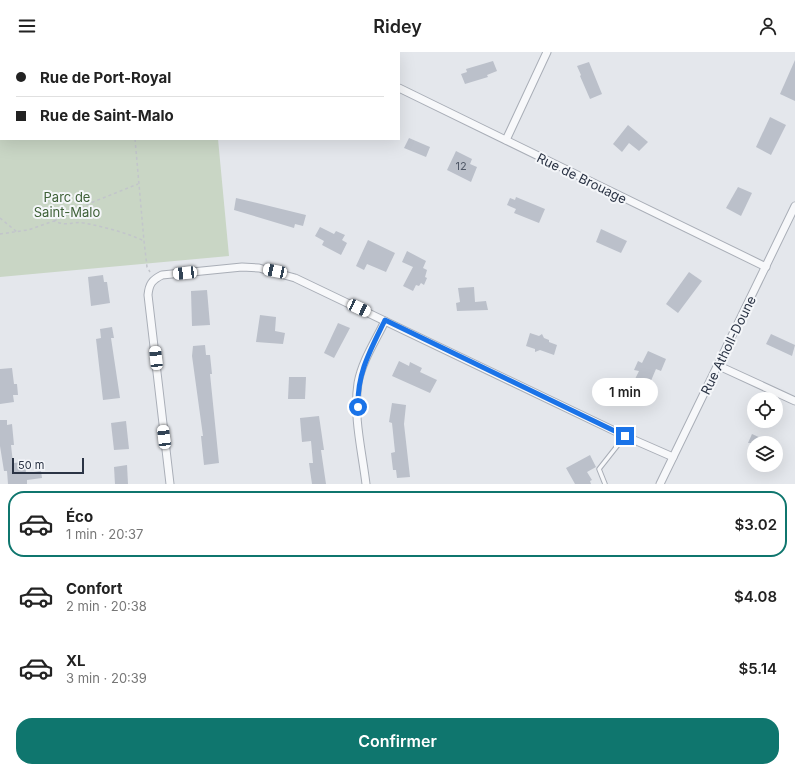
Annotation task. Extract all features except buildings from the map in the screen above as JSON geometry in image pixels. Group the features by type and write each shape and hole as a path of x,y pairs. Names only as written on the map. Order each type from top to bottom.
{"street":[{"path":"506,140 547,52"},
{"name":"Rue de Brouage","path":"400,88 766,267"},
{"name":"Rue Atholl-Doune","path":"660,484 719,366 795,206"},
{"path":"170,484 148,295 149,286 153,279 170,274 242,267 259,268 295,278 625,436 673,457"},
{"path":"366,484 359,433 358,383 362,368 385,320"},
{"path":"719,366 795,401"}],"lane":[{"path":"605,484 599,469 625,436"}],"path":[{"path":"135,140 147,267 153,279"},
{"path":"0,234 28,230 54,221 93,202 139,184"},
{"path":"0,218 17,232"},
{"path":"54,221 64,225 82,223 124,232 144,241"}],"green space":[{"name":"Parc de Saint-Malo","path":"0,140 218,140 229,256 0,277"}],"route":[{"path":"358,407 358,383 362,368 385,320 625,436"}]}
